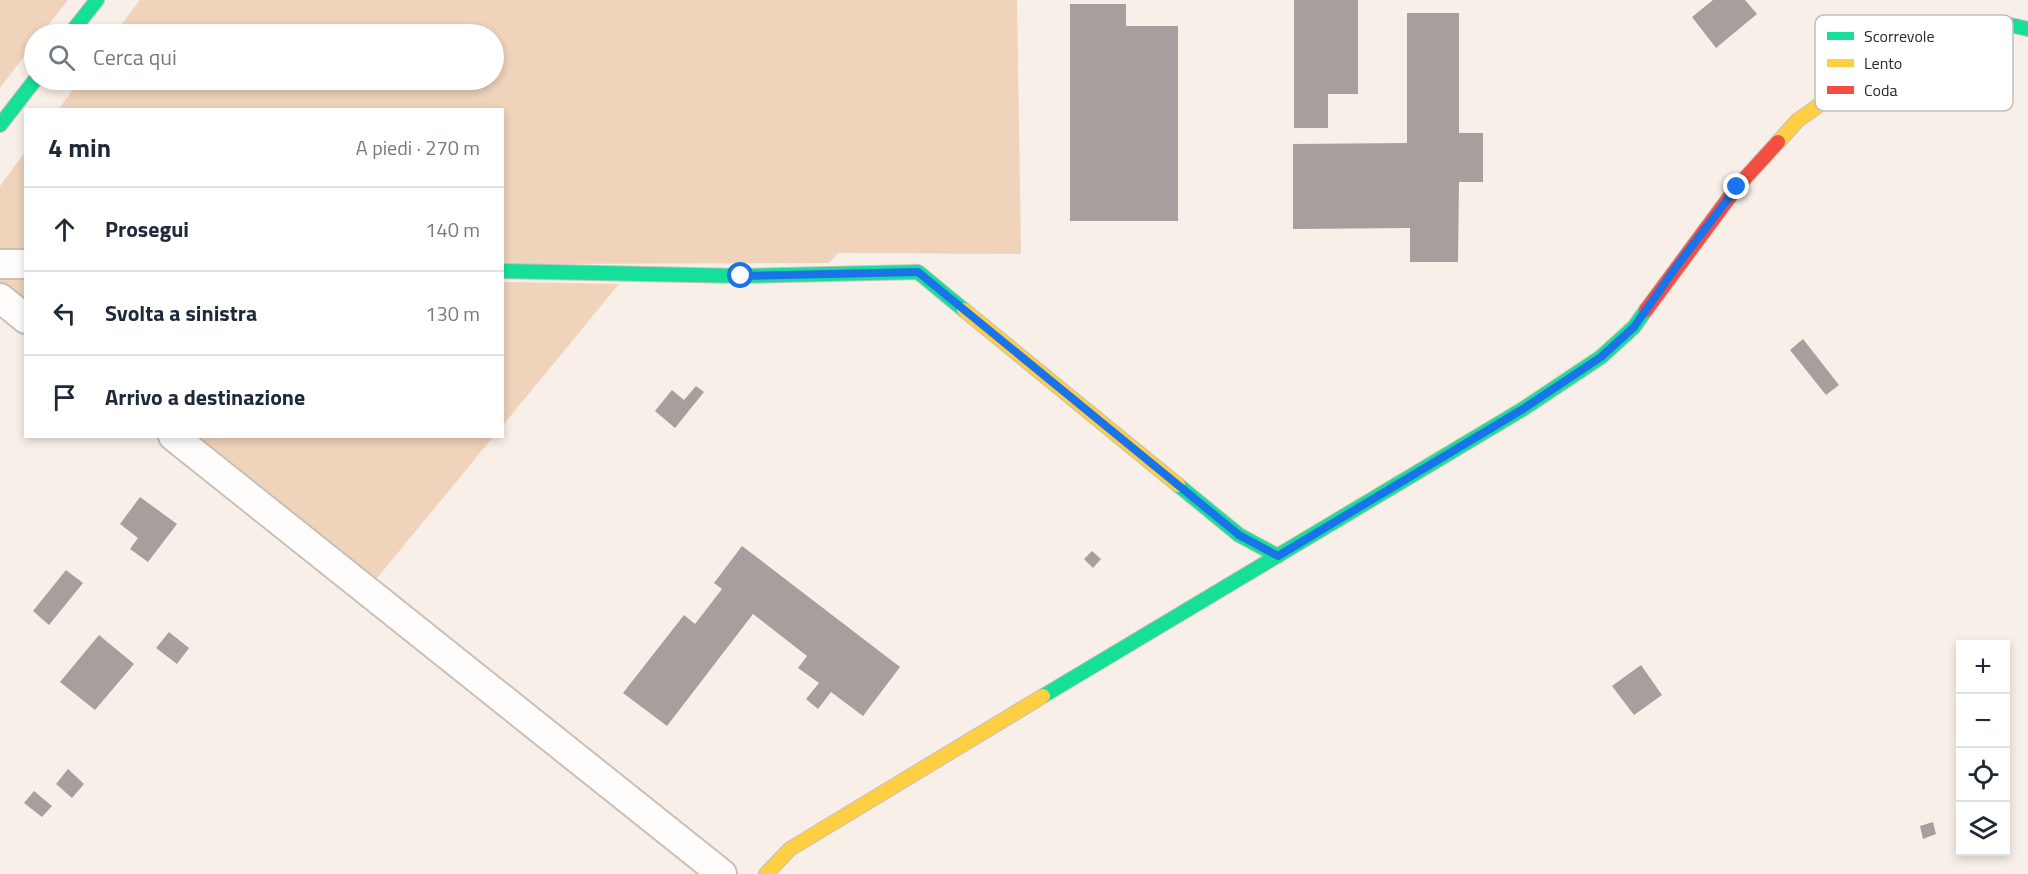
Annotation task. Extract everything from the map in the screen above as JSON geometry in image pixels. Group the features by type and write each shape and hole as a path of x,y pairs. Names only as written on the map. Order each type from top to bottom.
{"street":[{"path":"78,24 97,0"},
{"path":"2013,25 2028,29"},
{"path":"0,125 27,90"},
{"path":"766,874 790,849 832,822 1523,409 1601,357 1634,327 1737,187 1798,120 1815,108"},
{"path":"0,264 24,264"},
{"path":"504,271 741,276 918,272 1239,535 1278,556"},
{"path":"0,298 24,317"},
{"path":"176,438 722,874"}],"shaded area":[{"path":"0,0 68,0 49,24 24,24 24,56 0,88"},
{"path":"140,0 1017,0 1021,254 838,253 829,263 504,264 504,108 59,108 73,90 504,90 504,24 122,24"},
{"path":"24,153 24,256 0,255 0,186"},
{"path":"0,273 24,273 24,306 0,287"},
{"path":"504,282 619,284 504,424"},
{"path":"189,438 492,438 373,583"}],"building":[{"path":"1294,0 1358,0 1358,94 1328,94 1328,128 1294,128"},
{"path":"1713,0 1745,0 1757,14 1716,48 1692,17"},
{"path":"1070,4 1126,4 1126,26 1178,26 1178,221 1070,221"},
{"path":"1407,13 1459,13 1459,133 1483,133 1483,182 1459,182 1458,262 1410,262 1410,228 1293,229 1293,144 1407,143"},
{"path":"1803,339 1839,385 1826,395 1790,350"},
{"path":"696,386 704,392 675,428 655,411 672,390 684,400"},
{"path":"140,497 177,524 148,562 130,549 138,538 120,524"},
{"path":"742,546 900,667 863,716 831,692 818,709 806,699 819,683 798,668 807,656 753,614 667,726 623,693 684,615 695,624 722,589 714,583"},
{"path":"1092,551 1101,559 1093,568 1084,559"},
{"path":"66,570 83,583 49,625 33,611"},
{"path":"169,632 189,648 177,664 156,648"},
{"path":"99,635 134,664 95,710 60,682"},
{"path":"1641,665 1662,695 1634,715 1612,686"},
{"path":"68,769 84,784 72,798 56,784"},
{"path":"34,791 52,806 42,817 24,803"},
{"path":"1933,822 1936,834 1923,839 1920,826"}],"traffic: fast":[{"path":"78,24 97,0"},
{"path":"2013,26 2028,29"},
{"path":"0,125 27,90"},
{"path":"504,271 741,276 918,272 964,310"},
{"path":"1043,696 1523,409 1601,357 1634,327 1646,310"},
{"path":"1178,485 1239,535 1278,556"}],"traffic: slow":[{"path":"1778,142 1798,120 1815,108"},
{"path":"964,310 1178,485"},
{"path":"766,874 790,849 1043,696"}],"traffic: jam":[{"path":"1646,310 1737,187 1778,142"}],"route":[{"path":"741,276 918,272 1239,535 1278,556 1523,409 1601,357 1634,327 1737,187"}]}
